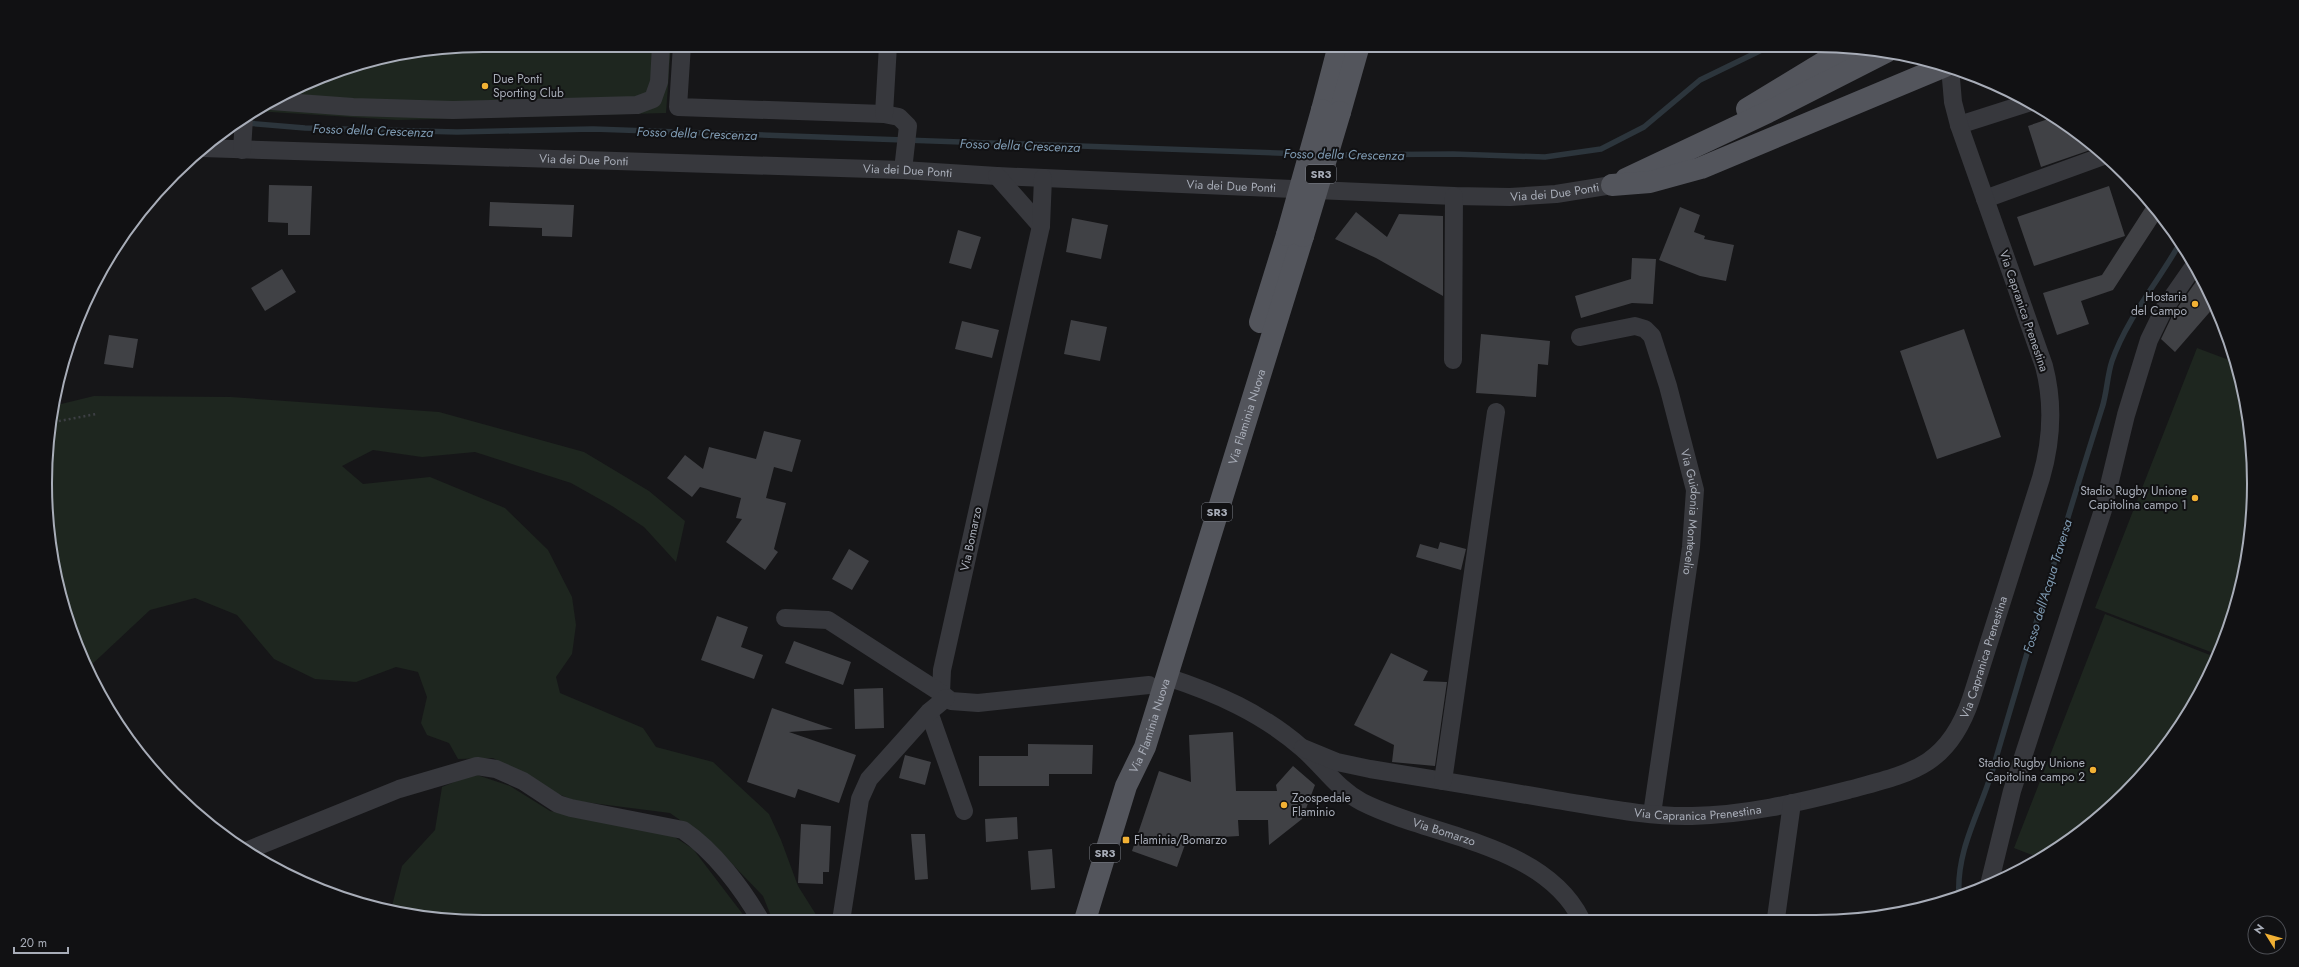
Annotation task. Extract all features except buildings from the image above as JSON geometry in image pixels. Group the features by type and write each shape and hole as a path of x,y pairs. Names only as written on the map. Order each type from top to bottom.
{"main road":[{"name":"Via Flaminia Nuova","path":"1331,111 1338,52"},
{"name":"Via Flaminia Nuova","path":"1087,915 1126,786 1128,758 1158,681 1295,235 1331,111 1356,52"},
{"path":"1680,151 1756,102 1839,53"},
{"path":"1612,185 1680,151 1768,112 1877,57"},
{"path":"1612,185 1650,182 1701,168 1936,70"}],"street":[{"path":"283,102 353,107 453,110 637,105 653,99 656,91 660,52"},
{"path":"682,52 678,107 884,114 899,117 908,126 905,162"},
{"path":"884,114 888,52"},
{"name":"Via Capranica Prenestina","path":"1443,781 1652,814 1690,816 1720,815 1792,803 1897,777 1920,767 1934,758 1951,739 1960,726 1971,699 2043,471 2048,453 2051,422 2049,388 2037,343 1959,125 1953,102 1951,74"},
{"path":"1959,125 2022,105"},
{"path":"242,143 243,125"},
{"name":"Via dei Due Ponti","path":"214,146 242,143 905,162 997,176 1454,196 1510,197 1556,194 1612,185"},
{"path":"1985,200 2099,158"},
{"path":"997,176 1041,226"},
{"name":"Via Bomarzo","path":"1043,178 1041,226 942,670 943,696 952,701 978,703 1158,681 1235,703 1271,724 1302,748 1336,784 1358,800 1500,853 1526,865 1569,899 1579,915"},
{"path":"1453,360 1454,196"},
{"path":"1991,878 2014,786 2103,510 2126,415 2148,340 2164,309 2191,271"},
{"name":"Via Guidonia Montecelio","path":"1580,337 1635,326 1645,329 1652,336 1668,386 1695,490 1691,547 1652,814"},
{"path":"1443,781 1496,412"},
{"path":"785,618 828,620 943,696 869,779 860,799 842,915"},
{"path":"929,712 964,811"},
{"name":"Via Bomarzo","path":"1302,748 1358,767 1443,781"},
{"path":"254,848 399,789 477,766 490,768 523,781 552,800 571,808 683,830 696,839 717,861 757,915"},
{"path":"1776,915 1792,803"}],"path":[{"path":"57,422 96,414"}],"shaded area":[{"name":"Due Ponti Sporting Club","path":"484,52 670,52 666,113 398,120 265,112 293,96 318,85 345,75 399,60 455,53"},
{"name":"Stadio Rugby Unione Capitolina campo 1","path":"2197,348 2228,360 2239,399 2243,427 2246,455 2246,512 2239,568 2224,622 2212,653 2095,608"},
{"path":"94,396 231,397 439,412 584,452 649,491 685,521 676,562 644,527 612,506 571,483 475,452 422,457 373,450 342,466 363,484 430,477 505,508 548,550 572,597 576,625 572,654 556,677 560,693 643,728 656,747 713,762 769,814 781,840 798,886 816,915 771,915 763,896 711,842 670,813 576,801 558,794 493,758 458,759 449,743 427,735 421,723 427,697 418,672 396,667 356,682 315,679 274,659 237,615 195,598 150,610 92,664 75,622 67,595 60,568 56,540 52,484 53,455 59,404"},
{"name":"Stadio Rugby Unione Capitolina campo 2","path":"2105,614 2211,655 2203,674 2174,723 2158,746 2121,789 2078,826 2033,855 2014,848"},
{"path":"474,774 510,786 550,811 600,822 670,834 693,849 743,915 484,915 455,914 392,905 402,866 435,830 442,787"}],"waterway":[{"name":"Fosso della Crescenza","path":"1332,155 1453,154 1545,157 1601,149 1644,127 1700,80 1758,52"},
{"name":"Fosso della Crescenza","path":"247,123 305,128 457,132 593,129 1305,154"},
{"name":"Fosso dell'Acqua Traversa","path":"1959,890 1959,878 1966,845 1994,765 2060,542 2102,408 2112,361 2118,345 2134,315 2177,248"}],"place":[{"name":"Due Ponti Sporting Club","path":"485,86"},
{"name":"Hostaria del Campo","path":"2195,304"},
{"name":"Stadio Rugby Unione Capitolina campo 1","path":"2195,498"},
{"name":"Stadio Rugby Unione Capitolina campo 2","path":"2093,770"},
{"name":"Zoospedale Flaminio","path":"1284,805"},
{"name":"Flaminia/Bomarzo","path":"1126,840"}]}
